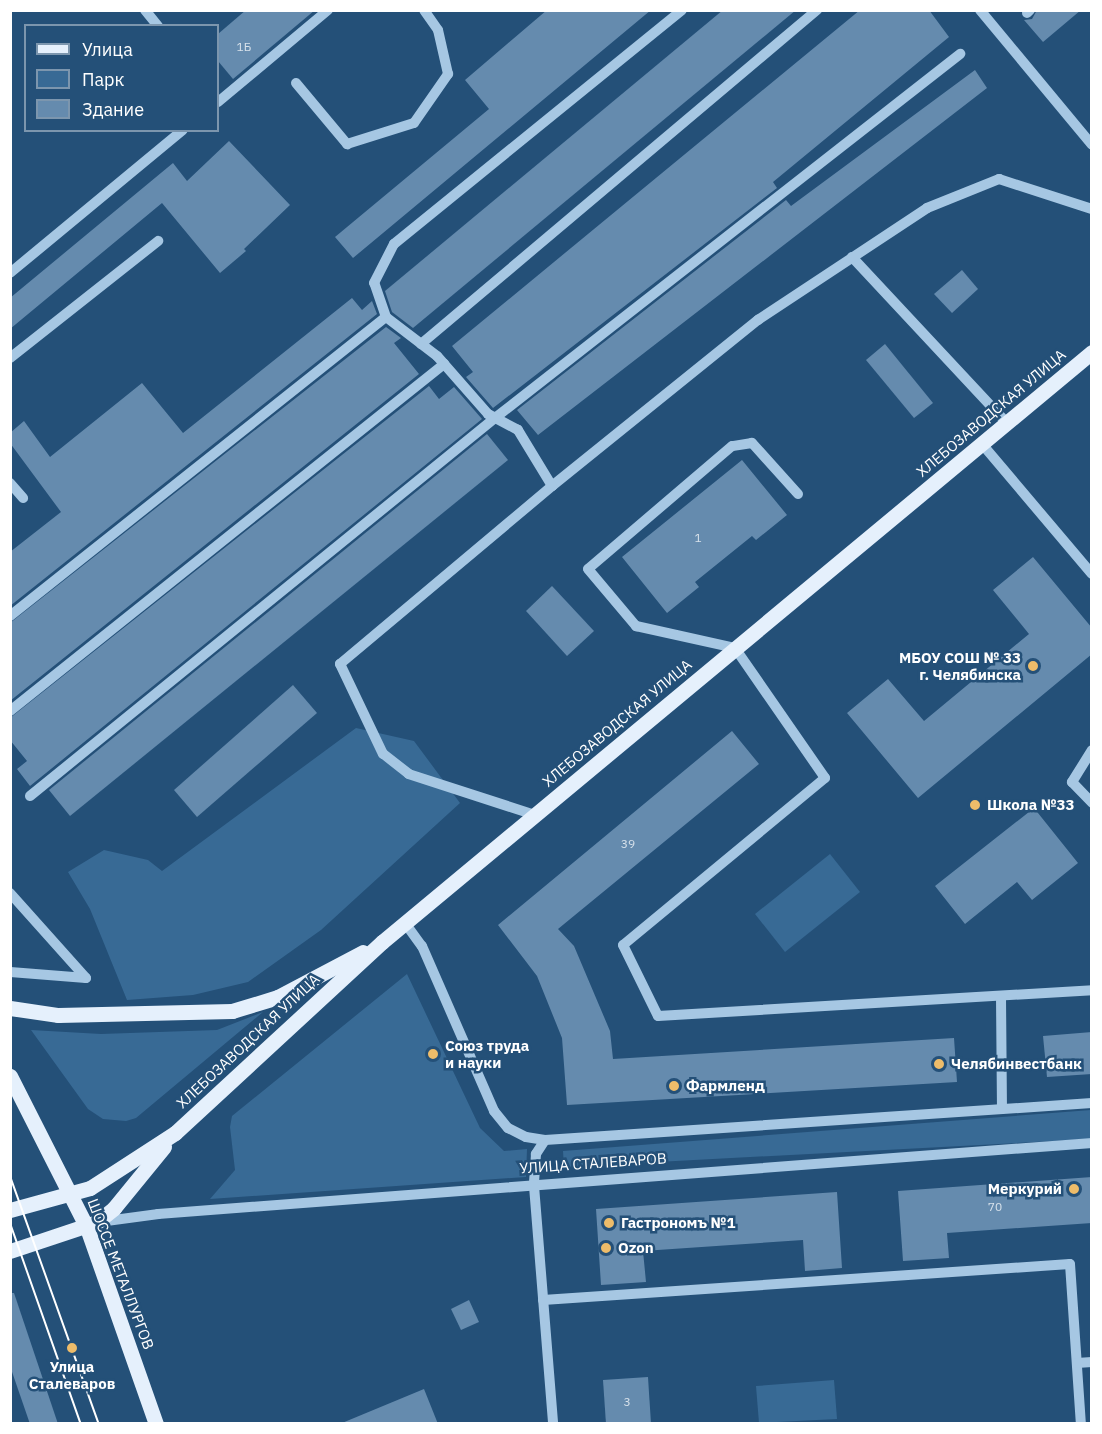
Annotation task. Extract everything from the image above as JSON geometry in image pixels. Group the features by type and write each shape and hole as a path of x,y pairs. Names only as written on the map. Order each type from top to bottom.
{"main road":[{"name":"ХЛЕБОЗАВОДСКАЯ УЛИЦА","path":"72,1195 114,1176 175,1133 382,942 1092,352"},
{"path":"10,1008 58,1015 232,1011 278,997 382,942"},
{"name":"ШОССЕ МЕТАЛЛУРГОВ","path":"10,1076 72,1195 92,1225 156,1424"},
{"name":"ХЛЕБОЗАВОДСКАЯ УЛИЦА","path":"92,1225 114,1208 175,1133"},
{"path":"10,1210 72,1195"},
{"name":"УЛИЦА СТАЛЕВАРОВ","path":"10,1251 92,1225"}],"street":[{"path":"145,10 156,24"},
{"path":"219,99 328,10"},
{"path":"296,83 347,144 414,123 448,74 438,30 424,10"},
{"path":"552,486 518,430 495,418 444,364 386,317 374,283 394,244 682,10"},
{"path":"421,344 817,10"},
{"path":"980,10 1092,145"},
{"path":"30,796 495,418 960,54"},
{"path":"10,273 181,132"},
{"path":"536,815 409,774 383,754 340,664 552,486 758,320 927,208 999,178 1092,209"},
{"path":"10,358 158,242"},
{"path":"852,257 1007,423"},
{"path":"10,616 386,317"},
{"path":"10,711 444,364"},
{"path":"798,494 752,443 732,446 588,569 636,626 735,648 825,778 623,945 658,1016 1092,990"},
{"path":"982,444 1092,574"},
{"path":"10,483 23,498"},
{"path":"1092,750 1072,782 1092,803"},
{"path":"10,892 86,978 10,972"},
{"name":"УЛИЦА СТАЛЕВАРОВ","path":"405,923 422,946 494,1111 516,1134 545,1140 1092,1102"},
{"path":"1001,997 1002,1109"},
{"path":"545,1140 536,1154 534,1186 553,1424"},
{"name":"УЛИЦА СТАЛЕВАРОВ","path":"92,1225 534,1186 1092,1143"},
{"path":"543,1300 1070,1264 1081,1424"},
{"path":"1077,1363 1092,1362"}],"green space":[{"path":"356,728 414,741 460,803 321,930 248,982 193,995 127,1000 90,909 68,872 104,850 148,860 162,871"},
{"path":"830,854 860,892 785,952 755,914"},
{"path":"407,974 480,1128 504,1151 527,1149 526,1177 210,1199 235,1170 230,1127 232,1116"},
{"path":"263,1012 136,1118 126,1121 103,1119 88,1109 31,1030 101,1034 217,1030"},
{"path":"1091,1110 1091,1139 564,1167 563,1151"},
{"path":"834,1380 837,1419 759,1423 756,1386"}],"building":[{"path":"246,10 315,10 233,79 219,62 219,33"},
{"path":"547,10 651,10 353,258 335,237 489,109 465,80"},
{"path":"723,10 796,10 413,328 392,312 385,291"},
{"path":"860,10 929,10 949,37 773,182 777,188 493,408 466,377 473,372 452,346"},
{"path":"1037,10 1081,10 1043,42 1024,20 1032,19"},
{"path":"975,70 987,88 538,435 517,410 786,200 791,206"},
{"path":"229,141 290,205 244,249 246,251 220,273 162,203 10,329 10,298 173,163 187,181"},
{"path":"962,270 978,289 952,313 934,294"},
{"path":"352,298 362,310 372,301 377,314 10,606 10,552 61,512 10,443 10,433 24,421 50,457 142,383 183,433"},
{"path":"386,327 401,338 394,343 419,374 10,701 10,623"},
{"path":"885,344 933,403 914,418 866,360"},
{"path":"429,386 439,399 454,387 482,419 30,786 17,769 27,761 10,740 10,718"},
{"path":"487,434 508,460 70,816 49,790"},
{"path":"742,460 787,515 756,540 752,536 695,582 699,587 667,613 622,557"},
{"name":"МБОУ СОШ № 33 г. Челябинска","path":"1033,557 1092,628 1092,654 918,798 847,713 888,679 924,721 1029,634 993,590"},
{"path":"552,586 594,631 567,656 526,611"},
{"path":"293,685 317,713 197,817 174,790"},
{"path":"732,731 759,764 558,929 574,946 610,1031 613,1059 954,1038 957,1082 567,1105 562,1038 537,976 498,925"},
{"path":"1034,808 1078,863 1032,900 1017,882 965,924 935,886"},
{"path":"1092,1032 1092,1074 1047,1077 1043,1036"},
{"path":"1092,1177 1092,1223 947,1233 949,1258 903,1261 898,1191"},
{"path":"837,1192 842,1268 805,1271 803,1240 643,1251 646,1282 601,1285 596,1209"},
{"path":"10,1293 14,1293 58,1424 30,1424 10,1366"},
{"path":"469,1300 479,1322 461,1330 451,1309"},
{"path":"648,1377 651,1424 606,1424 603,1380"},
{"path":"424,1389 438,1424 342,1424 342,1423"}],"tram line":[{"path":"10,1175 99,1424"},
{"path":"10,1222 81,1424"}],"place":[{"name":"МБОУ СОШ № 33 г. Челябинска","path":"1033,666"},
{"name":"Школа №33","path":"975,805"},
{"name":"Союз труда и науки","path":"433,1054"},
{"name":"Челябинвестбанк","path":"939,1064"},
{"name":"Фармленд","path":"674,1086"},
{"name":"Меркурий","path":"1074,1189"},
{"name":"Гастрономъ №1","path":"609,1223"},
{"name":"Ozon","path":"606,1248"},
{"name":"Улица Сталеваров","path":"72,1348"}]}
